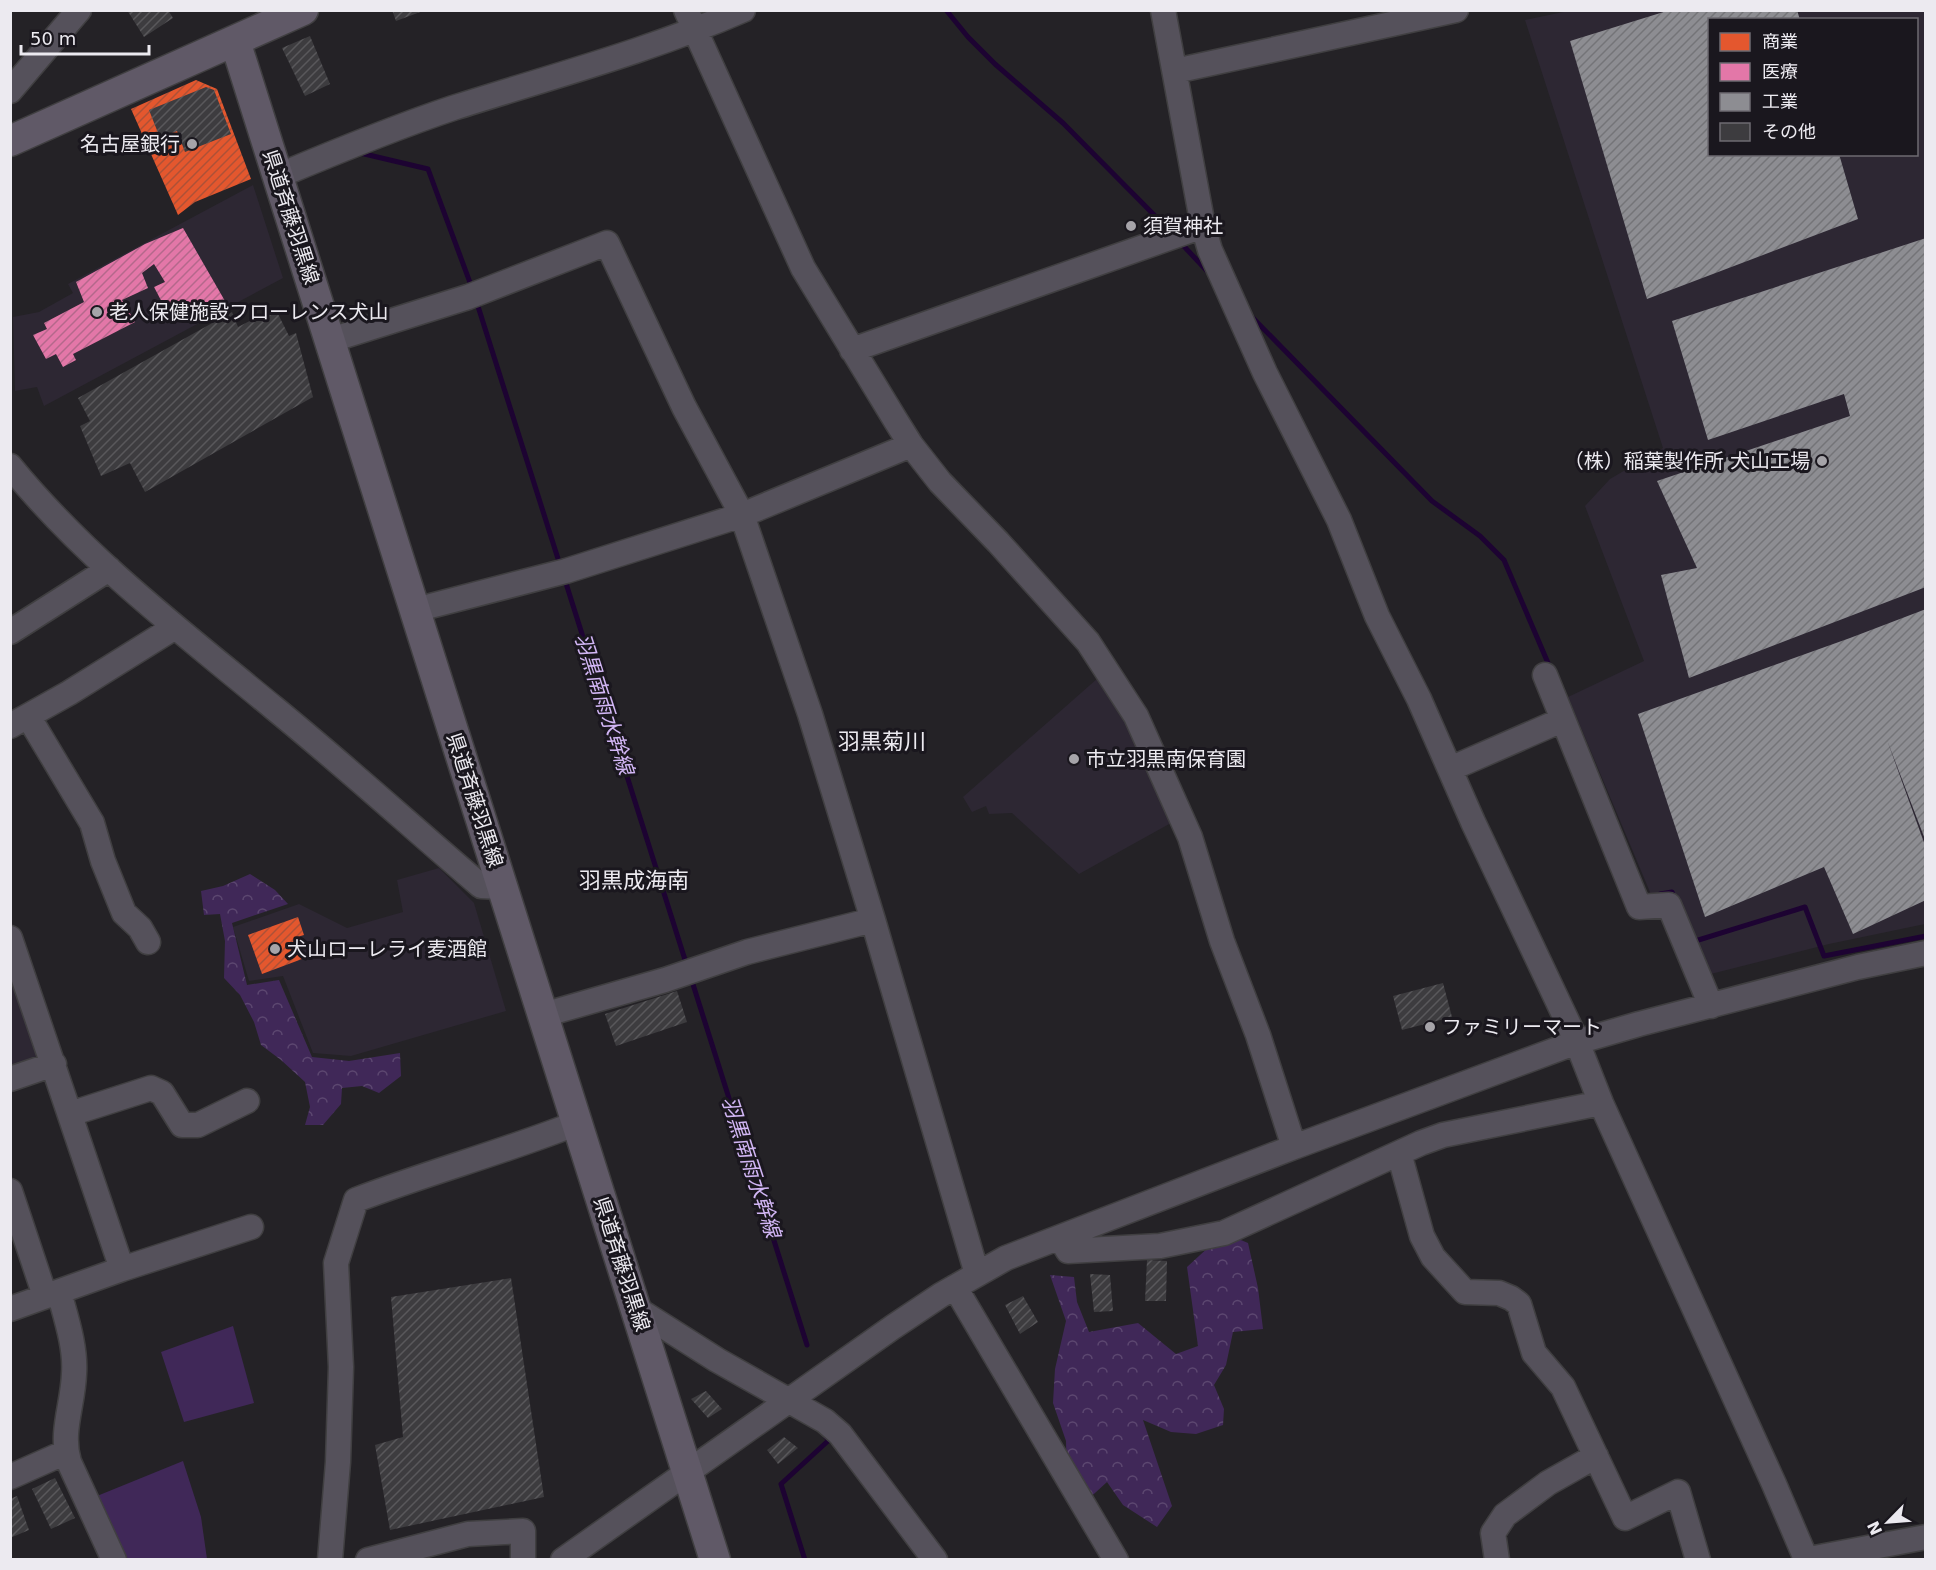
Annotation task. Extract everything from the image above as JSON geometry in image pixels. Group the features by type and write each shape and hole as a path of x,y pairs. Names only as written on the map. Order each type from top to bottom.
{"main road":[{"path":"10,141 303,10"},
{"name":"県道斉藤羽黒線","path":"236,41 715,1560"}],"street":[{"path":"10,92 79,10"},
{"path":"278,176 361,142 690,21 743,10"},
{"path":"1163,10 1203,226 1210,250 1264,373 1339,520 1377,616 1419,699 1577,1042 1601,1103 1774,1484 1805,1559 1926,1537"},
{"path":"1175,71 1456,10"},
{"path":"690,21 803,268 911,445 940,482 998,542 1088,642 1136,716 1190,837 1222,941 1258,1035 1294,1148"},
{"path":"852,350 1203,226"},
{"path":"331,339 474,294 607,243 684,406 742,515 810,714 977,1274"},
{"path":"415,610 561,573 742,515 911,445"},
{"path":"10,466 41,503 109,569 175,627 276,710 481,886 502,887"},
{"path":"10,632 109,569"},
{"path":"148,942 140,928 124,913 103,861 92,823 19,721 175,627"},
{"path":"1545,675 1639,907 1669,904 1710,1006"},
{"path":"1450,769 1562,720"},
{"path":"543,1015 689,972 747,952 873,920"},
{"path":"10,938 122,1269"},
{"path":"563,1560 893,1327 955,1287 1006,1258 1577,1042 1858,967 1926,952"},
{"path":"10,1079 54,1064"},
{"path":"70,1114 151,1088 162,1093 182,1125 198,1125 247,1101"},
{"path":"1060,1238 1068,1251 1160,1246 1224,1233 1443,1135 1601,1103"},
{"path":"330,1560 338,1462 341,1367 336,1263 356,1200 398,1184 524,1144 577,1123"},
{"path":"1399,1153 1422,1236 1433,1257 1465,1292 1499,1293 1519,1304 1534,1353 1563,1387 1626,1518 1678,1492 1698,1560"},
{"path":"10,1191 71,1338 75,1373 65,1431 66,1452 114,1560"},
{"path":"10,1309 251,1227"},
{"path":"955,1287 1116,1560"},
{"path":"636,1308 717,1360 825,1421 840,1434 935,1560"},
{"path":"10,1477 66,1452"},
{"path":"1497,1560 1493,1533 1505,1515 1548,1483 1596,1456"},
{"path":"368,1560 433,1541 468,1534 523,1531 523,1560"}],"shaded area":[{"path":"1573,10 1925,11 1925,924 1829,944 1687,980 1568,697 1644,661 1585,506 1610,479 1663,448 1525,20"},
{"path":"253,185 283,278 44,406 37,387 15,391 13,317 39,312 73,293 68,284"},
{"name":"市立羽黒南保育園","path":"1098,678 1124,720 1171,823 1079,874 1012,813 989,814 986,806 972,812 963,797"},
{"path":"439,868 474,903 506,1011 351,1056 313,1053 283,976 249,981 233,927 299,904 347,928 403,912 397,880"},
{"path":"10,966 37,1048 36,1060 10,1067"}],"green space":[{"path":"250,874 275,890 288,904 232,923 247,985 279,980 312,1057 349,1061 400,1053 401,1076 379,1093 362,1086 342,1088 341,1104 323,1125 305,1125 310,1107 305,1082 261,1045 254,1022 240,995 224,978 225,941 220,914 204,915 201,891 223,886"},
{"path":"1224,1233 1248,1243 1258,1288 1263,1329 1233,1332 1226,1365 1214,1385 1224,1409 1223,1425 1196,1434 1171,1432 1143,1420 1172,1506 1157,1527 1123,1505 1107,1482 1084,1503 1067,1482 1066,1441 1053,1403 1055,1369 1066,1321 1050,1275 1074,1277 1077,1302 1089,1332 1138,1323 1176,1354 1198,1346 1187,1267"},
{"path":"233,1326 254,1403 184,1422 161,1352"},
{"path":"183,1461 201,1517 207,1559 124,1559 97,1496"}],"building: 商業":[{"name":"名古屋銀行","path":"196,80 217,89 251,179 195,202 178,215 131,109"},
{"name":"犬山ローレライ麦酒館","path":"298,917 304,935 294,938 302,959 262,974 248,935"}],"building: 医療":[{"name":"老人保健施設フローレンス犬山","path":"183,228 225,301 181,322 172,305 165,308 154,287 165,282 154,264 142,273 148,288 122,300 135,322 73,354 76,360 63,367 56,354 46,359 33,335 47,329 44,323 84,302 76,282 145,244"}],"building: 工業":[{"path":"1670,10 1797,10 1799,18 1708,18 1708,156 1840,156 1858,219 1647,299 1570,41"},
{"name":"（株）稲葉製作所 犬山工場","path":"1926,238 1926,587 1689,678 1661,575 1697,568 1657,481 1850,416 1844,394 1708,440 1672,321"},
{"path":"1926,609 1926,842 1887,740 1926,848 1926,900 1853,934 1824,867 1705,917 1638,714"}],"building: その他":[{"path":"127,10 168,10 173,18 144,37"},
{"path":"392,10 423,10 423,11 396,21"},
{"path":"310,36 330,84 305,96 282,48"},
{"path":"206,87 214,90 231,134 185,152 177,131 160,138 149,110"},
{"path":"275,308 289,336 296,333 313,397 145,492 130,463 101,476 80,426 90,421 78,398 232,312 238,327"},
{"path":"1443,983 1452,1017 1402,1030 1393,996"},
{"path":"677,991 687,1022 616,1046 605,1014"},
{"path":"1147,1260 1167,1261 1166,1301 1145,1301"},
{"path":"1090,1274 1110,1275 1113,1311 1094,1312"},
{"path":"511,1278 544,1497 390,1530 375,1445 403,1437 391,1297"},
{"path":"1023,1296 1038,1322 1020,1334 1005,1305"},
{"path":"706,1391 722,1409 708,1418 691,1399"},
{"path":"784,1437 798,1448 778,1464 767,1450"},
{"path":"55,1478 75,1518 51,1529 32,1489"},
{"path":"17,1496 29,1530 10,1538 10,1499"}],"waterway":[{"path":"946,10 968,37 995,64 1063,123 1169,230"},
{"name":"羽黒南雨水幹線","path":"356,152 428,169 472,288"},
{"path":"1179,241 1208,272"},
{"name":"羽黒南雨水幹線","path":"476,300 560,565"},
{"path":"1250,315 1432,501 1480,536 1504,560 1551,670"},
{"name":"羽黒南雨水幹線","path":"564,577 687,966"},
{"path":"1660,894 1672,892 1675,900"},
{"path":"1692,942 1805,907 1824,956 1926,936"},
{"name":"羽黒南雨水幹線","path":"691,978 807,1345"},
{"name":"羽黒南雨水幹線","path":"805,1560 781,1484 829,1440 826,1437"}],"place":[{"name":"名古屋銀行","path":"192,144"},
{"name":"須賀神社","path":"1131,226"},
{"name":"老人保健施設フローレンス犬山","path":"97,312"},
{"name":"（株）稲葉製作所 犬山工場","path":"1822,461"},
{"name":"市立羽黒南保育園","path":"1074,759"},
{"name":"犬山ローレライ麦酒館","path":"275,949"},
{"name":"ファミリーマート","path":"1430,1027"}],"district":[{"name":"羽黒菊川","path":"882,741"},
{"name":"羽黒成海南","path":"634,880"}]}
